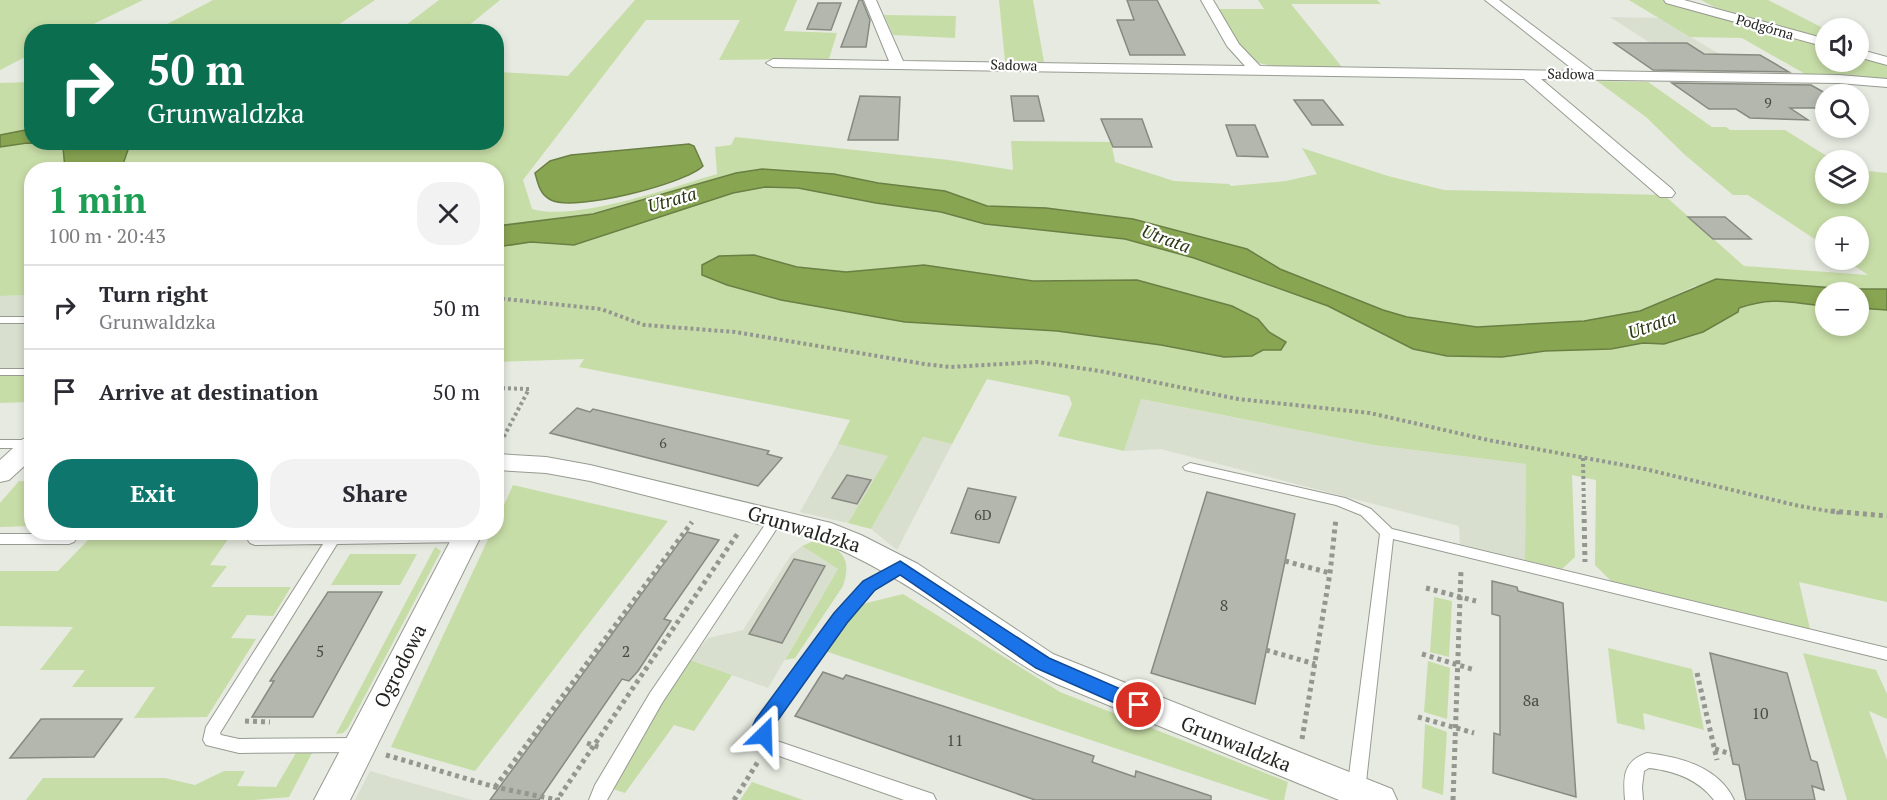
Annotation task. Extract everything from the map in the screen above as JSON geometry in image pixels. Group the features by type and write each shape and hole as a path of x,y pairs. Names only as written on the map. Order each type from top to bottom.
{"street":[{"path":"870,0 897,64"},
{"path":"1207,0 1234,46 1255,69"},
{"path":"1491,0 1588,74"},
{"name":"Podgórna","path":"1670,0 1815,40"},
{"path":"1869,56 1887,61"},
{"name":"Sadowa","path":"773,63 1588,74 1839,79 1887,83"},
{"path":"1526,73 1666,193"},
{"name":"Grunwaldzka","path":"504,460 590,473 776,519 852,541 900,567 1042,663 1368,796"},
{"name":"Ogrodowa","path":"332,800 367,749 465,540"}],"lane":[{"path":"0,320 24,320"},
{"path":"0,372 24,372"},
{"path":"1190,467 1340,501 1366,512 1387,533 1887,654"},
{"path":"598,800 601,791 656,698 776,519"},
{"path":"1368,796 1387,533"},
{"path":"0,539 24,539"},
{"path":"332,540 212,732 212,740 238,746 367,749"},
{"path":"900,567 869,586 841,618 763,725 764,735 771,746 927,800"},
{"path":"1634,800 1636,767 1647,760 1681,766 1698,773 1720,793"},
{"path":"325,800 332,800"}],"path":[{"path":"504,299 602,309 644,325 735,332 924,364 951,367 1037,362 1218,395 1370,413 1645,469 1798,506 1848,514 1887,516"},
{"path":"504,388 529,389 504,450"},
{"path":"1583,458 1586,580"},
{"path":"495,788 706,502"},
{"path":"1301,749 1330,573 1336,517 1324,514"},
{"path":"1453,800 1462,551"},
{"path":"1285,561 1330,573"},
{"path":"705,570 712,572"},
{"path":"1426,588 1476,601"},
{"path":"1266,650 1315,664"},
{"path":"1422,654 1475,670"},
{"path":"1697,674 1720,774 1720,793"},
{"path":"1418,717 1474,733"},
{"path":"236,721 279,722"},
{"path":"587,744 594,746"},
{"path":"734,800 771,746"},
{"path":"367,749 495,788 557,800"},
{"path":"1714,749 1731,754"}],"shaded area":[{"path":"0,0 143,0 93,24 24,24 24,58 0,70"},
{"path":"213,0 375,0 339,24 167,24"},
{"path":"439,0 500,0 471,24 407,24"},
{"path":"635,0 797,0 784,31 837,33 829,59 719,60 740,20 646,20 523,180 532,209 550,212 598,207 717,174 715,147 731,145 735,137 949,160 1013,170 1011,141 1111,142 1115,162 1174,181 1229,184 1231,186 1286,181 1317,174 1302,148 1388,176 1444,190 1664,195 1744,266 1868,275 1861,270 1869,270 1869,216 1815,216 1815,239 1748,195 1733,195 1685,155 1646,117 1597,81 1648,82 1712,127 1726,127 1730,130 1785,130 1817,150 1815,150 1815,204 1869,204 1869,171 1887,173 1887,289 1869,289 1869,282 1815,282 1815,288 1695,286 1640,311 1584,321 1477,327 1407,317 1383,310 1280,269 1247,249 1046,208 987,206 945,191 878,183 834,174 762,169 736,173 593,214 504,225 504,162 124,162 128,150 504,150 504,72 568,76"},
{"path":"999,0 1033,0 1044,62 1005,61"},
{"path":"1258,0 1377,0 1381,4 1291,4 1342,67 1278,67 1254,61 1247,56 1218,9 1264,9"},
{"path":"1629,0 1664,0 1815,42 1815,72 1869,72 1869,58 1887,63 1887,79 1807,75 1742,38 1690,37"},
{"path":"1701,0 1768,0 1815,24 1815,39 1726,13"},
{"path":"884,15 956,16 955,38 893,35"},
{"path":"1610,17 1659,18 1751,73 1696,72"},
{"path":"24,82 24,130 0,135 0,83"},
{"path":"24,143 24,150 63,150 64,162 24,162 24,295 0,296 0,147"},
{"path":"765,187 798,188 876,203 941,212 985,224 1125,239 1194,258 1328,306 1413,349 1502,357 1545,351 1611,349 1643,343 1664,344 1739,308 1762,301 1782,300 1815,305 1815,336 1869,336 1869,309 1887,310 1887,602 1799,582 1810,629 1611,581 1595,565 1596,480 1572,475 1575,557 1562,569 1525,560 1526,464 1374,445 1141,399 1124,451 1058,436 1072,404 1069,396 987,379 952,444 923,437 871,529 848,523 888,456 838,444 850,420 579,367 584,359 504,362 504,246 531,242 574,245 733,193","holes":["754,255 797,267 846,272 924,265 1033,281 1137,280 1232,306 1258,319 1281,350 1263,350 1252,356 1224,357 1161,345 1057,331 905,322 781,300"]},
{"path":"24,295 24,375 0,375 0,296"},
{"path":"0,375 24,375 24,402 0,403"},
{"path":"1140,399 1374,445 1526,464 1525,560 1460,544 1459,526 1161,449 1124,451"},
{"path":"923,437 952,444 897,550 871,529"},
{"path":"838,444 889,455 848,523 800,512"},
{"path":"19,481 24,481 24,526 0,527 0,503"},
{"path":"513,485 668,521 475,771 391,747 488,540 504,540 504,505"},
{"path":"88,540 228,540 210,565 227,566 211,587 291,587 273,616 247,615 231,638 256,639 207,717 134,718 155,687 72,687 85,670 40,670 73,627 0,626 0,571 58,571"},
{"path":"814,541 838,550 845,561 846,576 843,586 795,658 785,660 838,569 802,546"},
{"path":"802,546 838,569 768,688 690,660 708,638 743,630 791,555"},
{"path":"435,547 441,551 348,728 343,733 336,734"},
{"path":"350,554 417,554 400,585 331,585"},
{"path":"903,594 1060,692 1288,782 1284,800 1270,800 825,651 852,610 859,605"},
{"path":"1434,597 1452,601 1449,657 1430,652"},
{"path":"1608,648 1692,669 1704,730 1643,713 1645,730 1617,723"},
{"path":"1803,653 1876,670 1887,694 1887,719 1869,711 1887,760 1887,800 1847,800"},
{"path":"690,660 732,675 694,731 674,725 625,793 613,789 668,693"},
{"path":"1428,661 1450,668 1447,719 1424,712"},
{"path":"1425,724 1447,732 1443,795 1422,788"},
{"path":"296,753 312,753 289,797 254,800 26,800 43,778 165,778 195,785 224,771 245,771 237,786 276,787"},
{"path":"370,771 401,780 472,800 355,800"},
{"path":"752,782 803,800 740,800"}],"water":[{"path":"24,130 24,143 0,147 0,135"},
{"path":"689,144 694,146 703,166 675,181 604,199 563,203 551,200 542,192 535,173 550,161 571,155"},
{"path":"63,150 128,150 124,162 64,162"},
{"name":"Utrata","path":"762,169 834,174 878,183 945,191 987,206 1046,208 1133,219 1247,249 1280,269 1383,310 1407,317 1477,327 1584,321 1640,311 1716,279 1815,286 1815,305 1782,301 1752,304 1739,308 1738,312 1703,332 1664,344 1643,343 1611,349 1545,351 1502,357 1447,356 1413,349 1328,306 1194,258 1125,239 985,224 941,212 876,203 798,188 765,187 733,193 574,245 531,242 504,246 504,225 593,214 736,173"},
{"path":"754,255 797,267 846,272 924,265 1033,281 1137,280 1232,306 1258,319 1269,332 1286,342 1281,350 1263,350 1252,356 1224,357 1161,345 1057,331 905,322 781,300 727,285 702,275 702,265 719,256"},
{"path":"1869,289 1887,289 1887,310 1869,309"}],"building":[{"path":"859,0 862,0 870,20 866,47 841,47"},
{"path":"1127,0 1157,0 1185,55 1130,55 1117,20 1134,20"},
{"path":"818,3 841,3 831,30 807,29"},
{"path":"1614,43 1687,43 1704,54 1760,55 1789,72 1653,70"},
{"path":"1672,83 1811,85 1815,87 1815,108 1790,108 1808,120 1750,118 1736,109 1709,109"},
{"path":"860,96 900,97 898,140 848,140"},
{"path":"1011,96 1038,96 1044,121 1014,121"},
{"path":"1294,100 1323,100 1343,125 1312,125"},
{"path":"1101,119 1142,119 1152,147 1113,147"},
{"path":"1226,125 1255,125 1268,157 1237,156"},
{"path":"1688,217 1725,217 1751,239 1713,239"},
{"path":"577,408 590,412 593,409 769,451 767,454 782,458 758,486 550,433"},
{"path":"847,475 871,480 857,504 832,498"},
{"path":"968,488 1016,497 999,543 951,533"},
{"path":"1207,492 1295,514 1255,704 1151,673"},
{"path":"687,532 719,540 664,619 671,621 638,671 629,681 622,679 539,800 490,800"},
{"path":"794,559 825,566 782,643 749,634"},
{"path":"1492,581 1517,587 1518,591 1563,603 1576,797 1493,773 1494,733 1500,735 1500,616 1492,614"},
{"path":"328,592 382,592 313,717 252,717 274,681 270,681"},
{"path":"1710,653 1787,673 1811,760 1817,762 1824,790 1812,786 1815,800 1746,800 1739,765 1733,764"},
{"path":"823,672 843,679 846,675 946,707 1094,756 1092,762 1135,777 1136,771 1211,796 1211,800 1035,800 795,716"},
{"path":"41,719 122,719 94,757 10,758"}],"route":[{"path":"764,735 763,725 841,618 869,586 900,567 1042,663 1139,705"}]}
